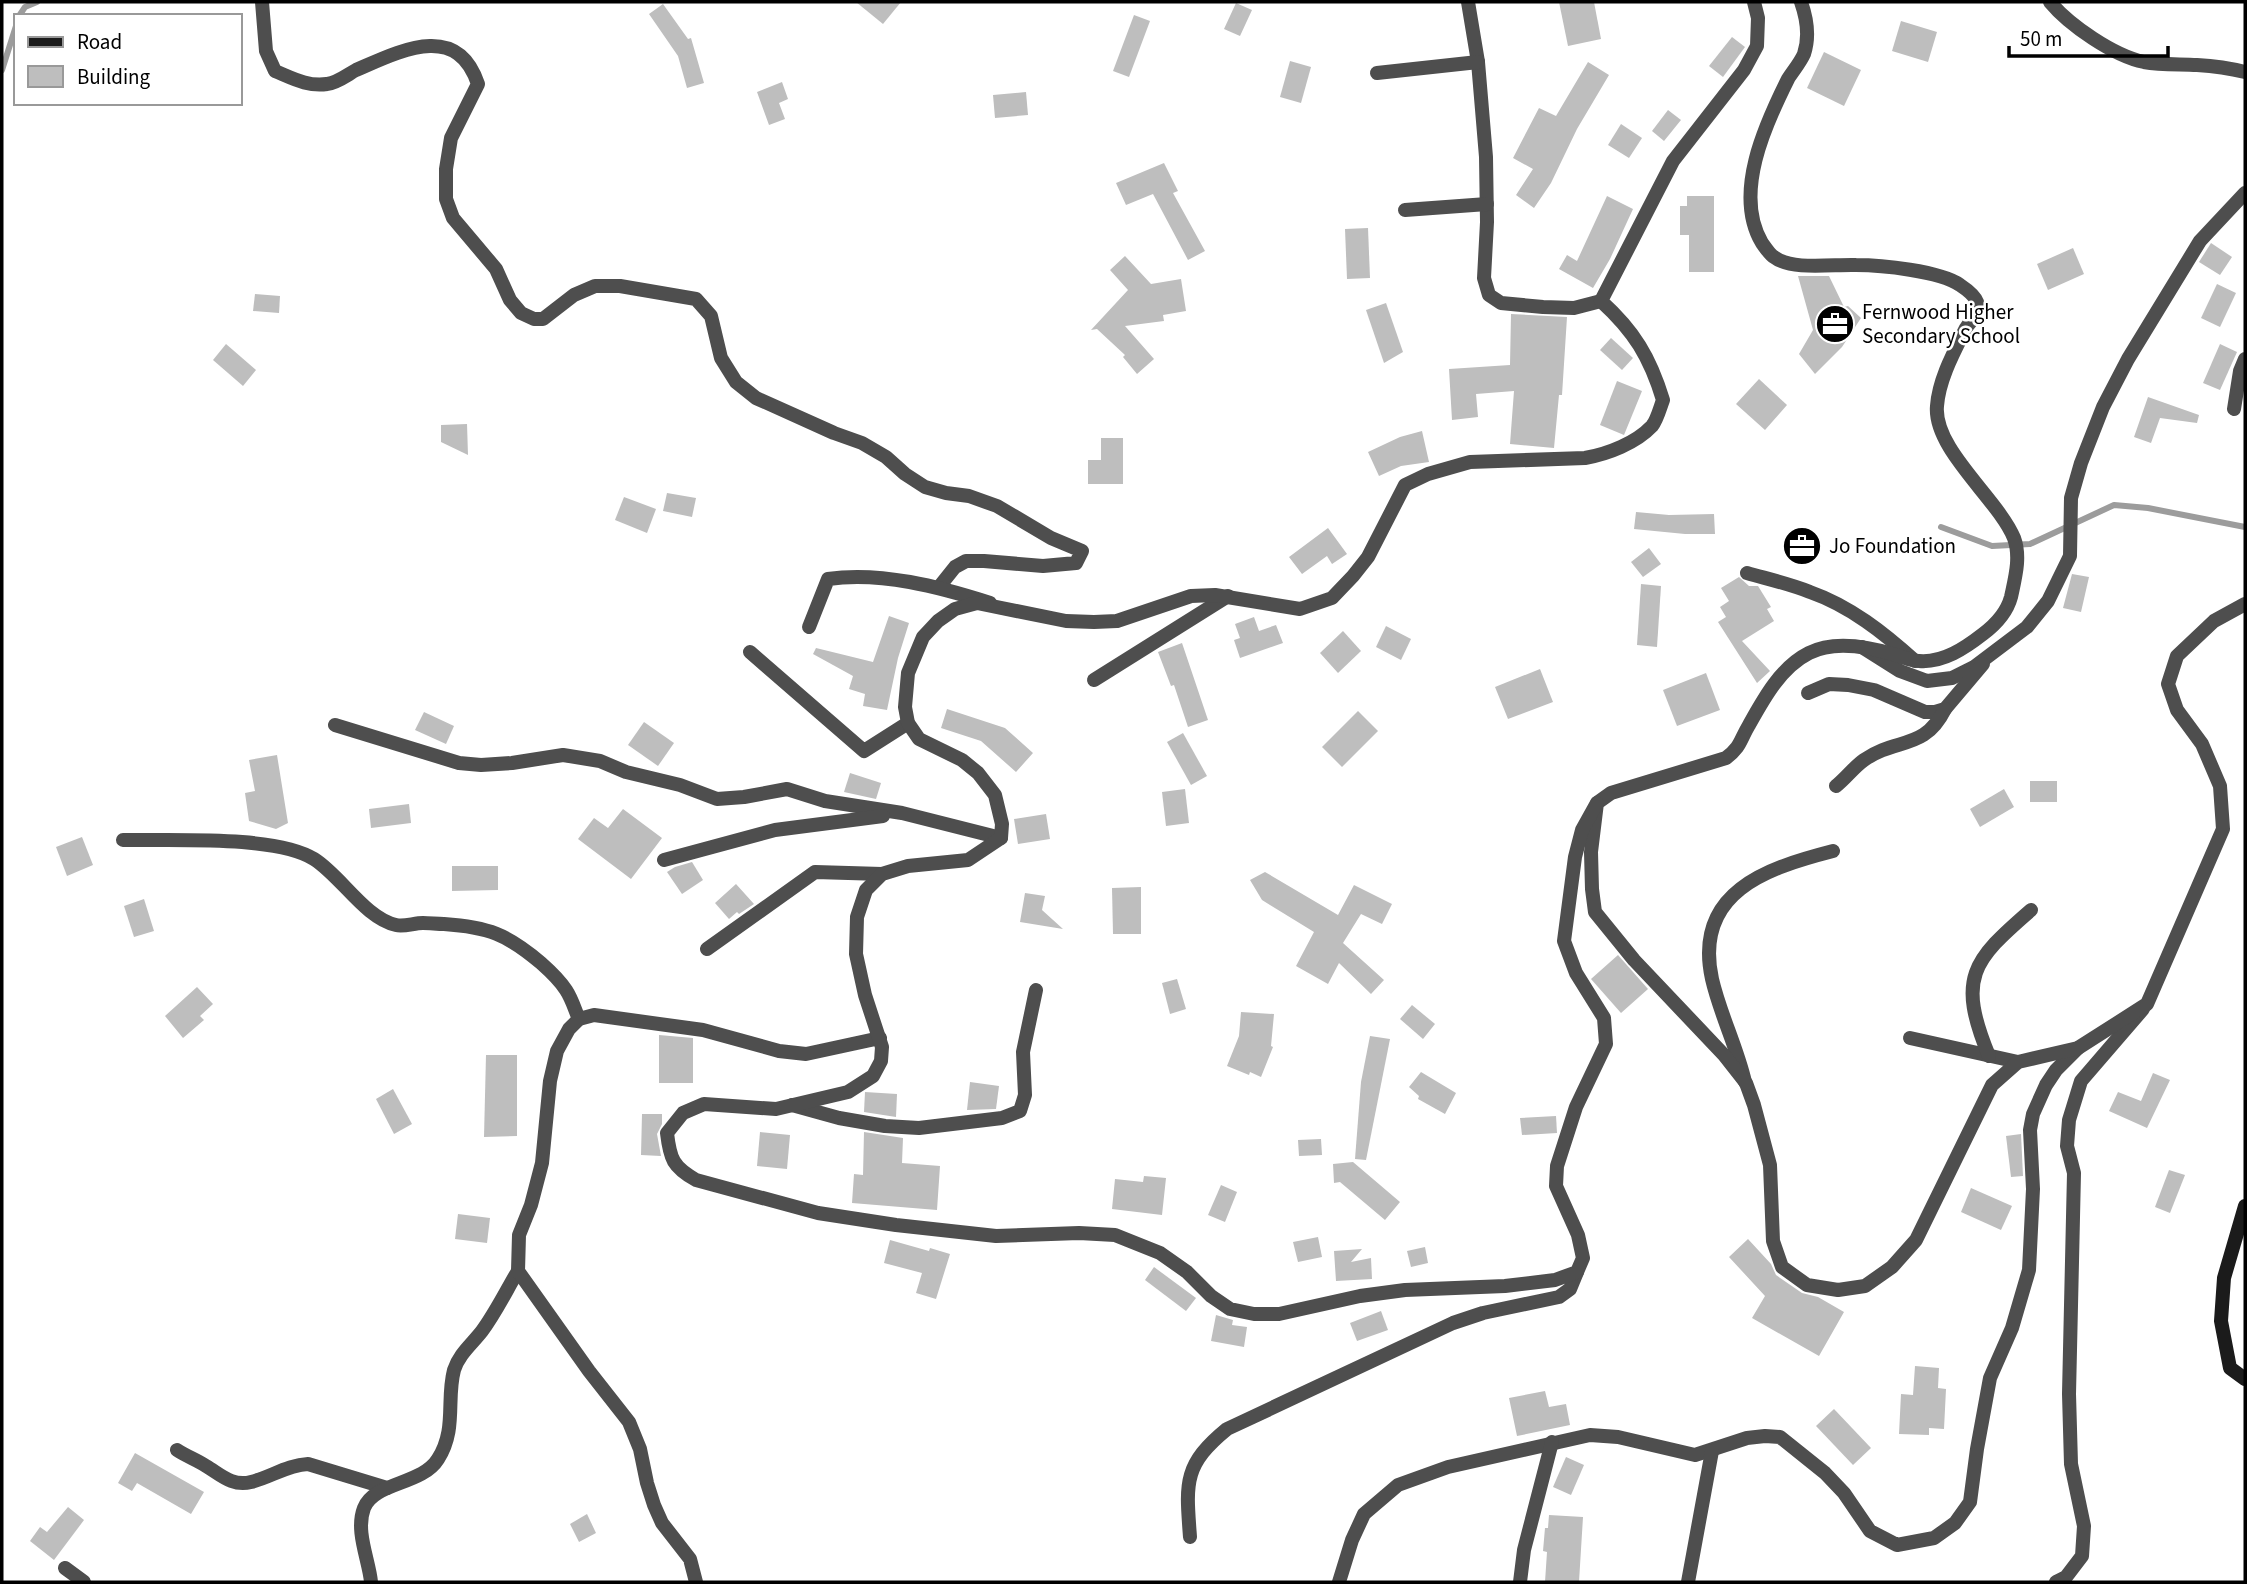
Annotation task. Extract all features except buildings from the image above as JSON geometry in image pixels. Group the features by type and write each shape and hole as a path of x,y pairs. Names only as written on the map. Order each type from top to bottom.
{"main road":[{"path":"2245,1206 2224,1278 2221,1321 2230,1368 2245,1379"}],"street":[{"path":"262,2 266,51 275,71 306,84 329,84 411,49 444,46 459,52 473,66 478,84 451,138 446,169 446,199 453,218 496,269 510,300 521,313 534,319 542,318 574,295 595,286 620,286 696,299 711,316 721,358 736,382 756,398 862,443 886,457 925,487 969,496 997,506 1051,538 1082,551 1076,563 1043,566 966,561 955,567 939,587"},
{"path":"1468,2 1478,62 1486,157 1484,278 1489,295 1501,303 1574,308 1601,301 1673,160 1744,70 1757,46 1758,18 1754,2"},
{"path":"1190,1537 1188,1499 1191,1473 1199,1454 1227,1429 1453,1323 1483,1313 1559,1297 1570,1289 1583,1258 1578,1235 1556,1186 1557,1166 1576,1107 1606,1044 1604,1018 1576,973 1564,941 1574,857 1582,830 1597,803 1611,793 1726,758 1739,749 1747,728 1774,684 1792,663 1810,652 1828,645 1862,648 1916,662 1933,661 1965,649 1993,627 2009,605 2017,566 2014,539 1991,502 1948,445 1936,408 1944,375 1968,324 1977,314 1977,303 1973,295 1959,283 1885,266 1798,265 1774,258 1762,243 1754,220 1751,185 1755,160 1780,95 1803,56 1808,27 1801,2"},
{"path":"2050,2 2090,36 2122,56 2145,62 2199,65 2245,72"},
{"path":"1377,73 1478,62"},
{"path":"1862,648 1900,671 1927,681 1952,678 1975,667 2027,628 2048,601 2070,556 2071,498 2081,463 2104,407 2128,359 2200,241 2245,193"},
{"path":"1405,210 1487,204"},
{"path":"1001,838 1002,824 995,795 978,773 962,760 919,739 908,723 905,707 908,673 923,637 938,621 955,609 977,603 1066,621 1094,622 1117,621 1191,596 1228,596 1300,609 1332,598 1368,557 1405,485 1428,474 1470,462 1586,458 1603,455 1632,441 1653,425 1663,400 1648,357 1621,319 1601,301"},
{"path":"2234,409 2240,370 2245,359"},
{"path":"1747,573 1812,592 1855,614 1886,634 1916,662"},
{"path":"809,627 828,579 850,575 939,587 998,606"},
{"path":"1094,680 1228,596"},
{"path":"2056,1582 2066,1577 2082,1556 2084,1526 2071,1464 2069,1394 2074,1173 2067,1146 2069,1120 2081,1081 2147,1004 2223,829 2220,786 2202,744 2178,710 2168,684 2178,656 2214,621 2245,604"},
{"path":"750,652 864,751 908,723"},
{"path":"1836,786 1864,760 1926,734 1937,726 1945,709 1991,654"},
{"path":"1808,693 1829,684 1848,685 1874,690 1925,712 1945,709"},
{"path":"335,724 458,763 512,763 563,755 600,761 626,772 680,785 717,799 788,789 825,801 902,813 1001,838"},
{"path":"1597,803 1591,852 1595,912 1634,960 1724,1055 1746,1083"},
{"path":"664,860 775,830 902,813"},
{"path":"707,949 815,872 882,874 908,866 968,860 1001,838"},
{"path":"123,840 224,842 278,846 301,852 314,859 379,918 398,926 446,924 485,929 512,940 554,974 567,991 579,1019"},
{"path":"1833,851 1788,862 1745,884 1731,896 1719,914 1712,933 1712,978 1738,1053 1770,1165 1773,1241 1783,1266 1807,1285 1838,1290 1865,1286 1892,1267 1916,1240 1992,1085 2001,1074 2018,1062 2078,1048"},
{"path":"882,874 866,890 855,934 856,954 865,995 880,1038 881,1061 873,1076 848,1092 776,1110 704,1104 683,1113 667,1133 669,1155 680,1171 696,1180 818,1213 996,1236 1079,1233 1115,1235 1160,1252 1230,1309 1254,1314 1279,1314 1360,1296 1405,1290 1506,1286 1555,1280 1577,1272"},
{"path":"1989,1056 1977,1026 1973,982 1987,951 2031,910"},
{"path":"792,1105 839,1118 885,1126 919,1128 1002,1118 1020,1111 1025,1095 1023,1052 1036,990"},
{"path":"1339,1582 1352,1540 1364,1514 1398,1485 1448,1467 1590,1435 1618,1437 1695,1455 1747,1438 1780,1437 1825,1473 1844,1493 1870,1531 1897,1545 1934,1538 1955,1523 1970,1502 1990,1378 2012,1328 2029,1270 2032,1212 2030,1130 2033,1114 2056,1070 2078,1048 2147,1004"},
{"path":"371,1582 362,1525 364,1508 372,1496 425,1473 438,1460 451,1420 454,1372 459,1358 494,1313 518,1271 519,1235 531,1205 542,1163 550,1081 557,1051 569,1029 579,1019 594,1015 703,1030 771,1049 806,1054 880,1038"},
{"path":"1910,1038 2018,1062"},
{"path":"518,1271 629,1422 640,1449 654,1506 662,1523 690,1559 696,1582"},
{"path":"1520,1582 1524,1550 1552,1442"},
{"path":"177,1450 226,1479 238,1483 250,1483 295,1465 308,1464 387,1488"},
{"path":"1688,1582 1712,1451"},
{"path":"65,1568 84,1582"}],"waterway":[{"path":"20,14 25,7 37,2"},
{"path":"2,70 14,32"},
{"path":"1941,527 1992,546 2030,544 2114,505 2148,508 2245,527"}],"place":[{"name":"Fernwood Higher Secondary School","path":"1835,324"},
{"name":"Jo Foundation","path":"1802,546"}]}
